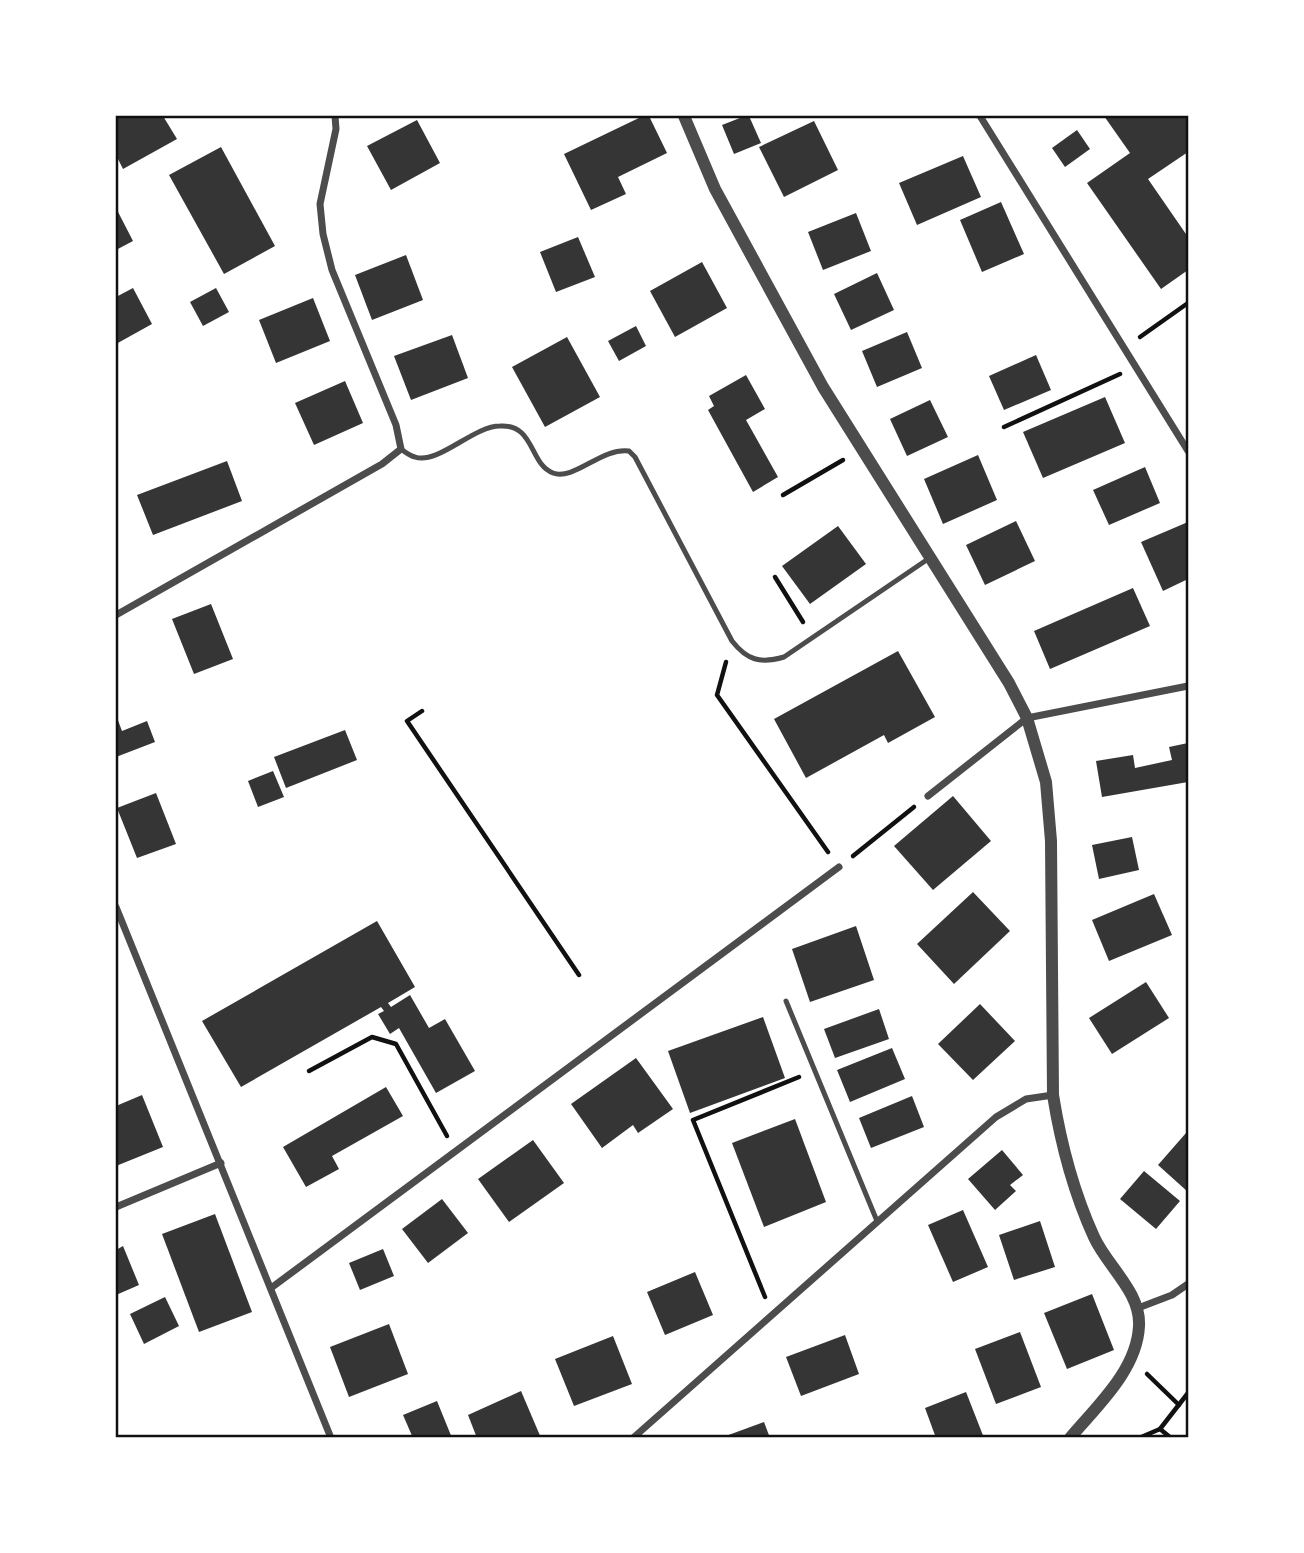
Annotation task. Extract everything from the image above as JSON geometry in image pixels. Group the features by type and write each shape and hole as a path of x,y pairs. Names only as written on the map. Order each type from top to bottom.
{"street":[{"path":"116,615 383,464 401,449 396,425 331,270 323,234 320,204 336,129 335,116"},
{"path":"684,116 715,189 823,387 1009,683 1027,718 1046,782 1051,841 1053,1095 1059,1131 1073,1188 1095,1241 1138,1308 1139,1327 1131,1359 1109,1392 1070,1437"},
{"path":"980,116 1188,451"},
{"path":"928,796 1027,718 1188,686"},
{"path":"271,1288 839,867"},
{"path":"116,907 331,1437"},
{"path":"633,1437 996,1117 1026,1099 1053,1095"},
{"path":"116,1207 221,1163"},
{"path":"1138,1308 1172,1295 1188,1284"}],"lane":[{"path":"401,449 416,458 429,458 482,429 497,425 512,426 521,432 544,466 557,475 568,473 609,453 621,450 629,452 635,457 732,641 741,652 754,660 769,661 784,657 931,557"},
{"path":"786,1001 877,1221"}],"path":[{"path":"1125,348 1188,303"},
{"path":"1004,427 1136,367"},
{"path":"783,495 862,449"},
{"path":"775,576 813,637"},
{"path":"732,641 717,695 839,867 928,796"},
{"path":"422,711 407,721 579,975"},
{"path":"309,1072 372,1037 396,1044 455,1152"},
{"path":"772,1314 693,1120 813,1071"},
{"path":"1131,1359 1179,1405"},
{"path":"1139,1437 1160,1429 1188,1394"},
{"path":"1160,1429 1171,1437"}],"building":[{"path":"116,116 163,116 177,139 123,169 116,155"},
{"path":"643,116 649,116 667,153 618,177 626,194 591,210 564,154"},
{"path":"749,116 761,143 734,154 722,125"},
{"path":"1104,116 1188,116 1188,152 1148,179 1188,237 1188,270 1161,289 1087,183 1130,153"},
{"path":"417,120 440,163 391,190 367,146"},
{"path":"814,121 838,170 784,197 759,147"},
{"path":"1077,130 1090,149 1065,167 1052,148"},
{"path":"221,147 275,246 224,274 169,175"},
{"path":"963,156 981,197 917,225 899,183"},
{"path":"1001,202 1024,254 982,272 960,220"},
{"path":"116,208 133,241 116,250"},
{"path":"856,213 871,251 823,270 808,232"},
{"path":"578,237 595,277 556,292 540,252"},
{"path":"406,255 423,300 372,320 355,275"},
{"path":"702,262 727,308 675,337 650,291"},
{"path":"877,273 894,310 851,330 834,294"},
{"path":"133,288 152,324 116,344 116,297"},
{"path":"216,288 229,312 203,326 190,302"},
{"path":"313,298 330,341 276,363 259,320"},
{"path":"636,326 646,346 619,361 608,341"},
{"path":"907,332 922,368 877,387 862,351"},
{"path":"452,335 468,378 411,400 394,356"},
{"path":"567,337 600,397 545,427 512,367"},
{"path":"1036,355 1051,390 1004,410 989,376"},
{"path":"746,375 765,409 746,420 778,477 753,492 708,410 714,406 709,396"},
{"path":"345,381 363,423 314,445 295,403"},
{"path":"1105,397 1125,443 1043,478 1023,432"},
{"path":"930,400 948,437 907,456 890,419"},
{"path":"978,455 997,500 943,524 924,479"},
{"path":"227,461 242,501 153,535 137,495"},
{"path":"1145,467 1160,503 1109,525 1093,490"},
{"path":"1016,521 1035,561 985,585 966,545"},
{"path":"1188,522 1188,579 1163,591 1141,542"},
{"path":"838,526 866,564 810,604 782,566"},
{"path":"1133,588 1150,626 1050,669 1034,631"},
{"path":"211,604 233,659 194,674 172,619"},
{"path":"898,651 935,717 888,743 884,735 806,778 774,719"},
{"path":"116,715 122,731 147,721 155,742 116,757"},
{"path":"345,730 357,760 286,788 274,757"},
{"path":"1188,743 1188,782 1102,797 1096,761 1133,755 1135,768 1172,760 1169,747"},
{"path":"273,771 284,797 258,807 248,781"},
{"path":"156,793 176,844 137,858 117,808"},
{"path":"953,796 991,841 933,890 894,846"},
{"path":"1132,837 1139,870 1099,879 1092,845"},
{"path":"973,892 1010,931 954,984 917,944"},
{"path":"1154,894 1172,935 1109,961 1092,920"},
{"path":"377,921 415,987 388,1003 391,1007 410,995 429,1028 445,1019 475,1071 436,1093 399,1028 390,1034 378,1014 384,1011 381,1007 241,1087 202,1021"},
{"path":"856,926 874,980 810,1002 792,949"},
{"path":"1146,982 1169,1018 1112,1054 1089,1018"},
{"path":"980,1004 1015,1041 973,1080 938,1044"},
{"path":"879,1009 889,1039 835,1058 824,1029"},
{"path":"763,1017 785,1078 690,1113 668,1051"},
{"path":"892,1048 905,1079 850,1102 837,1070"},
{"path":"636,1058 673,1109 638,1133 633,1125 602,1148 571,1104"},
{"path":"386,1087 403,1116 332,1156 339,1169 306,1187 283,1147"},
{"path":"142,1095 163,1147 116,1166 116,1106"},
{"path":"912,1096 924,1127 871,1148 859,1118"},
{"path":"795,1119 826,1202 764,1227 732,1143"},
{"path":"1186,1133 1188,1135 1188,1192 1158,1165"},
{"path":"533,1140 564,1183 509,1222 478,1179"},
{"path":"1002,1150 1023,1175 1010,1185 1016,1191 995,1210 968,1179"},
{"path":"1144,1171 1180,1201 1156,1229 1120,1199"},
{"path":"442,1199 468,1233 428,1263 402,1229"},
{"path":"963,1210 988,1267 953,1282 928,1225"},
{"path":"215,1214 252,1312 199,1332 162,1234"},
{"path":"1040,1221 1055,1267 1014,1280 999,1235"},
{"path":"123,1246 139,1285 116,1295 116,1250"},
{"path":"383,1249 394,1276 360,1290 349,1263"},
{"path":"695,1272 713,1315 665,1335 647,1292"},
{"path":"1092,1294 1114,1350 1067,1369 1044,1313"},
{"path":"165,1297 179,1326 144,1344 130,1314"},
{"path":"389,1324 408,1374 349,1397 330,1347"},
{"path":"1020,1332 1041,1387 996,1404 975,1349"},
{"path":"845,1335 859,1374 801,1396 786,1357"},
{"path":"613,1336 632,1384 574,1406 555,1359"},
{"path":"521,1391 541,1438 477,1438 468,1415"},
{"path":"966,1392 984,1438 936,1438 925,1408"},
{"path":"437,1401 452,1438 413,1438 403,1415"},
{"path":"764,1422 770,1438 723,1438 723,1437"}]}
